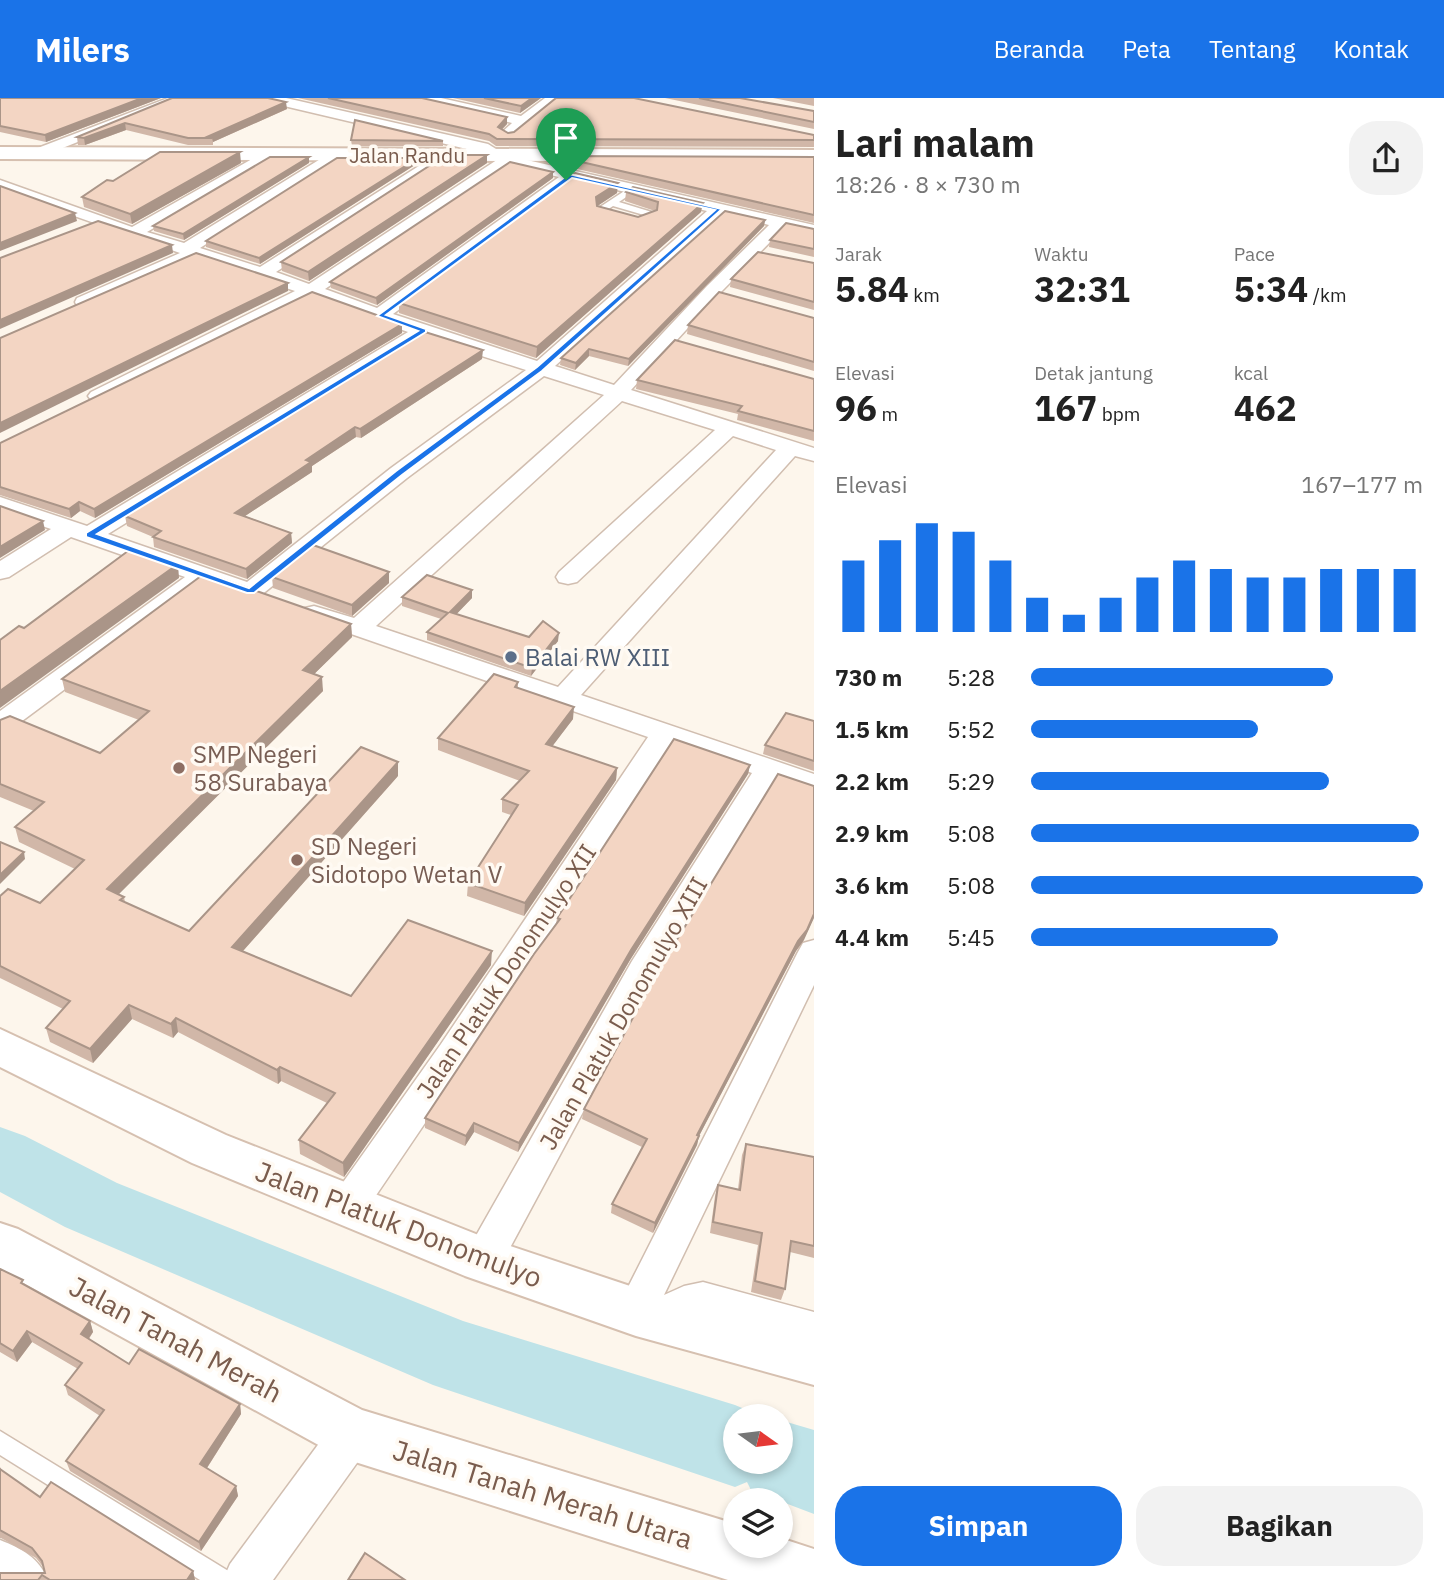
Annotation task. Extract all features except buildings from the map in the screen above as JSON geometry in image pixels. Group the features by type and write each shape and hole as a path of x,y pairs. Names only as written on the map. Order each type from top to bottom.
{"street":[{"path":"34,154 181,98"},
{"path":"267,98 485,152 551,100"},
{"path":"422,98 523,121"},
{"path":"530,98 551,100"},
{"name":"Jalan Randu","path":"0,153 444,155 485,152 509,157 814,156"},
{"path":"133,233 268,155"},
{"path":"61,312 191,251 335,155"},
{"path":"262,273 444,155"},
{"path":"74,407 310,290 509,157 571,176 814,230"},
{"path":"380,316 571,176"},
{"path":"5,191 262,273 380,316 540,369 814,455"},
{"path":"270,598 399,473 540,369 719,209"},
{"path":"74,231 98,221"},
{"path":"358,628 617,394 670,338 721,293 751,251 780,223"},
{"path":"751,251 777,257"},
{"path":"0,572 79,531 424,331"},
{"path":"670,338 689,344"},
{"path":"568,577 729,429"},
{"path":"562,699 790,448"},
{"path":"0,503 814,784"},
{"path":"0,724 203,575"},
{"name":"Jalan Platuk Donomulyo XII","path":"347,1208 460,1043 664,734"},
{"name":"Jalan Platuk Donomulyo XIII","path":"483,1260 643,970 768,770"},
{"path":"649,1316 814,952"},
{"name":"Jalan Platuk Donomulyo","path":"0,1046 209,1149 347,1208 483,1260 649,1316 814,1360"},
{"name":"Jalan Tanah Merah","path":"0,1245 352,1434"},
{"path":"649,1316 703,1300 814,1331"},
{"path":"246,1580 352,1434"},
{"name":"Jalan Tanah Merah Utara","path":"352,1434 741,1567 814,1578"},
{"path":"0,1562 25,1580"}],"lane":[{"path":"612,204 652,215 636,221 600,211 632,189"},
{"path":"0,1442 222,1580"}],"waterway":[{"path":"0,1157 91,1205 461,1358 723,1442"},
{"path":"793,1465 814,1472"}],"place":[{"name":"Balai RW XIII","path":"511,657"},
{"name":"SMP Negeri 58 Surabaya","path":"179,768"},
{"name":"SD Negeri Sidotopo Wetan V","path":"297,860"}],"route":[{"path":"571,176 719,209 540,369 399,473 251,591 89,535 424,331 380,316 566,180 571,176"}]}
